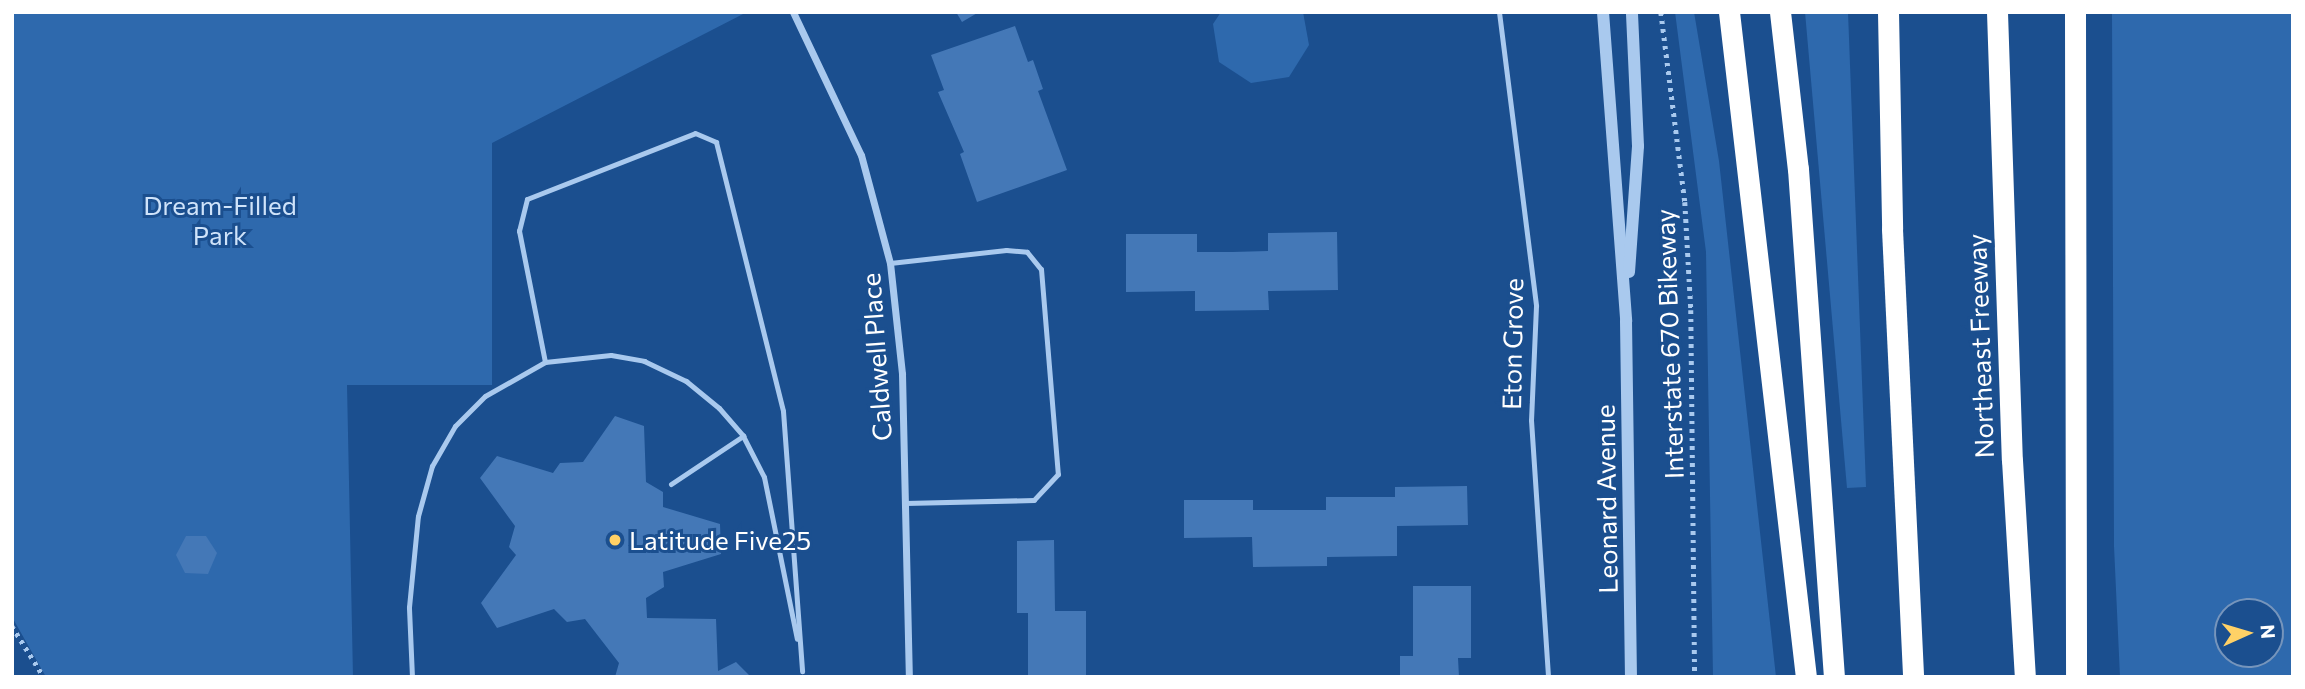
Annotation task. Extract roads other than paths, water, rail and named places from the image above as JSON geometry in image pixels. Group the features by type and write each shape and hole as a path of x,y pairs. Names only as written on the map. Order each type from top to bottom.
{"highway":[{"path":"1729,12 1806,677"},
{"path":"1780,12 1798,169 1834,677"},
{"path":"1888,12 1892,229 1913,677"},
{"name":"Northeast Freeway","path":"1997,12 2011,460 2025,677"},
{"path":"2075,12 2076,677"}],"street":[{"name":"Caldwell Place","path":"793,12 861,155 890,263 899,318 909,677"},
{"name":"Leonard Avenue","path":"1603,12 1626,321 1632,677"},
{"name":"Leonard Avenue","path":"1626,321 1638,146 1632,12"}],"lane":[{"name":"Eton Grove","path":"1499,12 1536,306 1531,420 1548,677"},
{"path":"545,362 519,231 527,199 695,133 716,142 783,411 803,674"},
{"path":"890,263 1006,250 1027,252 1041,269 1058,474 1034,500 905,503"},
{"path":"412,677 409,607 418,516 432,466 455,426 485,396 545,362 611,355 644,361 686,382 719,408 743,436 764,477 777,528 803,674"},
{"path":"671,484 743,436"}],"place":[{"name":"Latitude Five25","path":"615,540"}],"park label":[{"name":"Dream-Filled Park","path":"220,220"}]}
